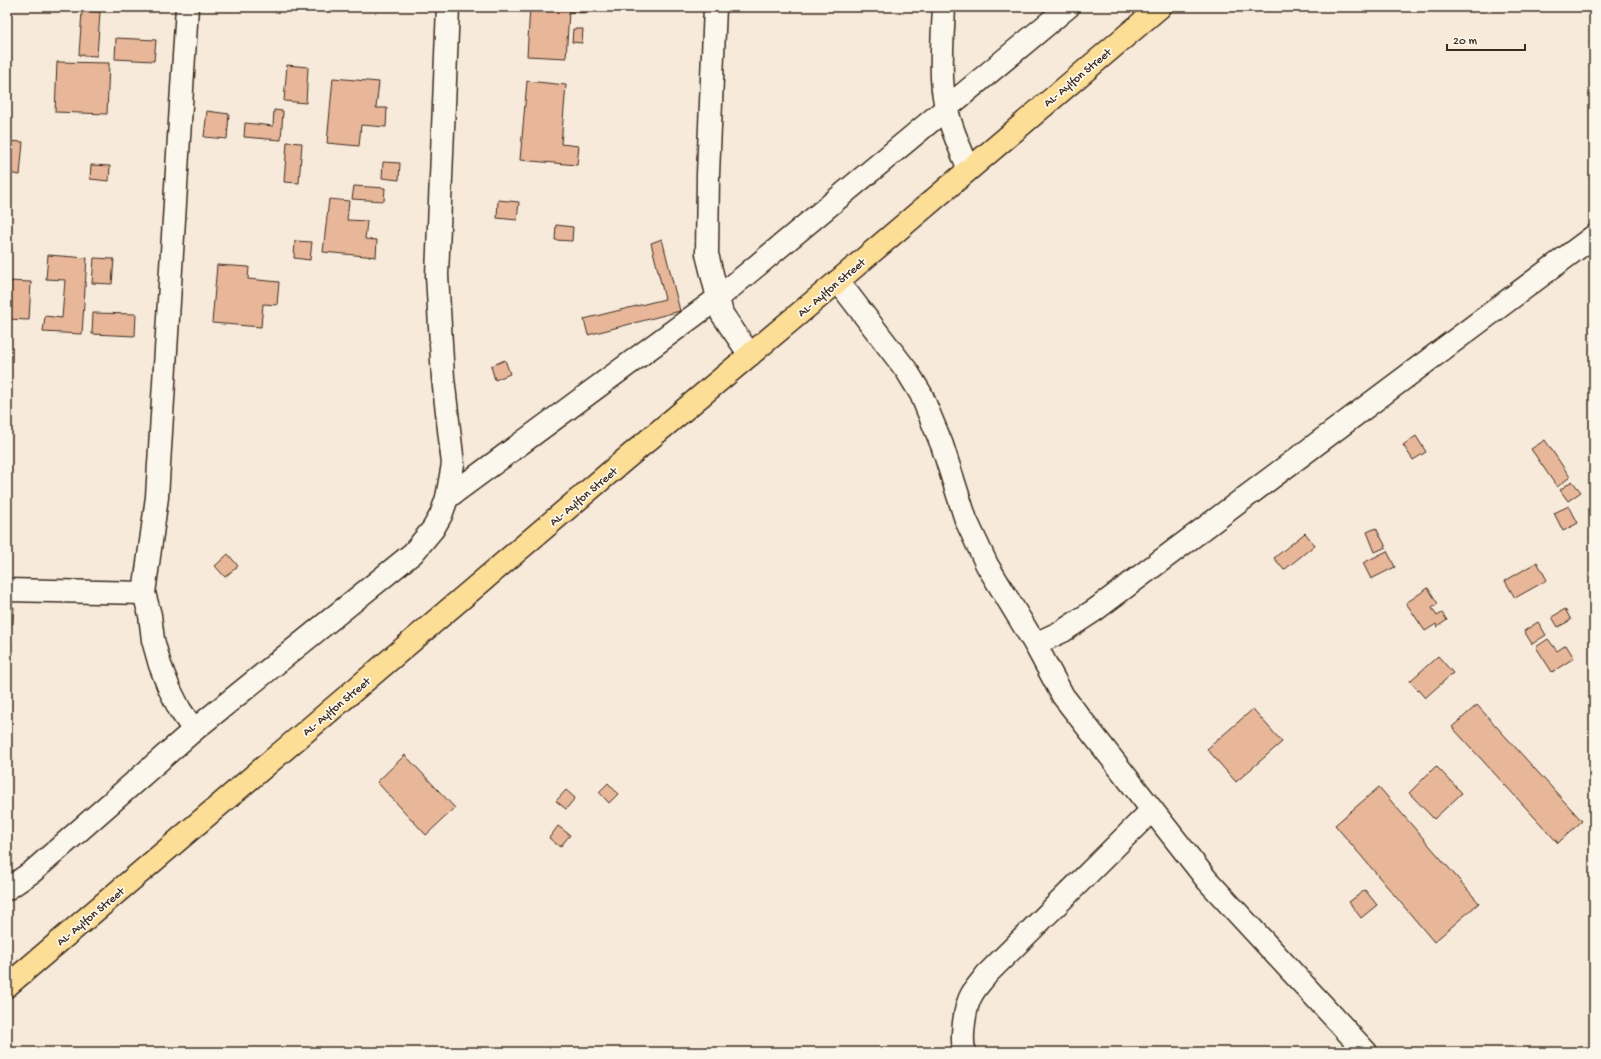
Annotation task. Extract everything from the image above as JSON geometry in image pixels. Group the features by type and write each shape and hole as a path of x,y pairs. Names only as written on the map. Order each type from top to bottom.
{"highway":[{"name":"AL- Aylfon Street","path":"7,986 1160,7"}],"street":[{"path":"187,7 157,498 144,593 150,615 153,640 168,688 180,710 194,730"},
{"path":"7,889 32,872 194,730 413,553 433,529 447,498 453,464 443,378 437,275 448,7"},
{"path":"715,7 708,158 707,254 722,314 750,355"},
{"path":"944,7 942,79 947,108 956,139 969,169"},
{"path":"447,498 718,298 1068,7"},
{"path":"1035,644 1063,631 1095,610 1594,236"},
{"path":"838,281 907,371 921,394 942,445 966,520 987,565 1035,644 1063,696 1207,880 1366,1052"},
{"path":"7,590 144,593"},
{"path":"965,1052 963,1048 963,1026 971,995 987,974 1152,810"}],"building":[{"path":"530,7 586,7 586,13 569,12 566,58 527,56"},
{"path":"82,11 100,12 97,56 79,55"},
{"path":"573,29 583,29 582,43 572,42"},
{"path":"116,38 156,40 154,61 115,59"},
{"path":"57,62 109,63 107,114 55,112"},
{"path":"287,65 308,67 306,103 284,101"},
{"path":"333,78 379,82 376,108 387,108 386,127 361,125 359,146 327,143"},
{"path":"527,81 566,85 561,144 579,146 577,165 520,160"},
{"path":"274,110 283,111 281,140 244,137 245,123 273,126"},
{"path":"207,111 229,114 227,139 204,137"},
{"path":"7,141 23,142 20,175 7,173"},
{"path":"287,142 302,143 299,183 284,182"},
{"path":"383,162 400,163 399,180 382,178"},
{"path":"91,165 110,166 109,181 90,179"},
{"path":"354,186 385,188 384,201 352,199"},
{"path":"329,199 349,201 347,220 367,221 365,239 377,240 376,257 323,252"},
{"path":"498,200 519,202 517,220 497,218"},
{"path":"556,225 573,227 572,241 555,240"},
{"path":"7,227 11,227 9,245 7,245"},
{"path":"662,239 680,311 588,335 584,319 665,299 651,243"},
{"path":"295,241 312,242 310,260 294,258"},
{"path":"48,255 87,258 82,334 43,332 45,316 62,318 65,280 46,279"},
{"path":"94,258 114,259 112,284 92,283"},
{"path":"217,265 249,267 248,279 279,282 277,305 263,304 261,327 212,323"},
{"path":"7,281 31,282 29,320 7,319"},
{"path":"93,313 136,314 135,336 92,334"},
{"path":"505,360 510,374 495,380 491,366"},
{"path":"1416,436 1426,452 1413,460 1403,445"},
{"path":"1545,440 1570,477 1557,487 1531,449"},
{"path":"1572,481 1581,492 1568,501 1560,490"},
{"path":"1569,506 1578,523 1563,531 1554,513"},
{"path":"1376,528 1386,547 1375,552 1367,532"},
{"path":"1305,533 1315,545 1284,570 1274,558"},
{"path":"1387,551 1395,567 1371,579 1363,563"},
{"path":"228,554 238,566 225,577 215,566"},
{"path":"1537,562 1547,580 1515,598 1505,581"},
{"path":"1428,588 1438,604 1432,608 1437,616 1442,613 1447,620 1437,627 1436,624 1425,631 1406,603"},
{"path":"7,607 14,607 13,624 7,624"},
{"path":"1565,609 1571,620 1558,627 1552,617"},
{"path":"1538,622 1546,635 1532,644 1524,631"},
{"path":"1548,639 1557,651 1566,645 1574,658 1552,672 1536,647"},
{"path":"7,644 12,645 11,659 7,659"},
{"path":"1438,656 1453,673 1425,698 1410,681"},
{"path":"1477,705 1582,821 1558,843 1452,727"},
{"path":"1253,709 1282,742 1236,782 1207,749"},
{"path":"405,755 455,808 426,835 377,782"},
{"path":"1436,766 1462,793 1434,819 1409,793"},
{"path":"608,783 618,794 609,803 599,792"},
{"path":"1379,787 1479,903 1434,942 1335,825"},
{"path":"566,790 575,798 566,809 556,801"},
{"path":"558,826 570,835 560,847 549,838"},
{"path":"1365,890 1377,905 1361,918 1349,902"}]}
